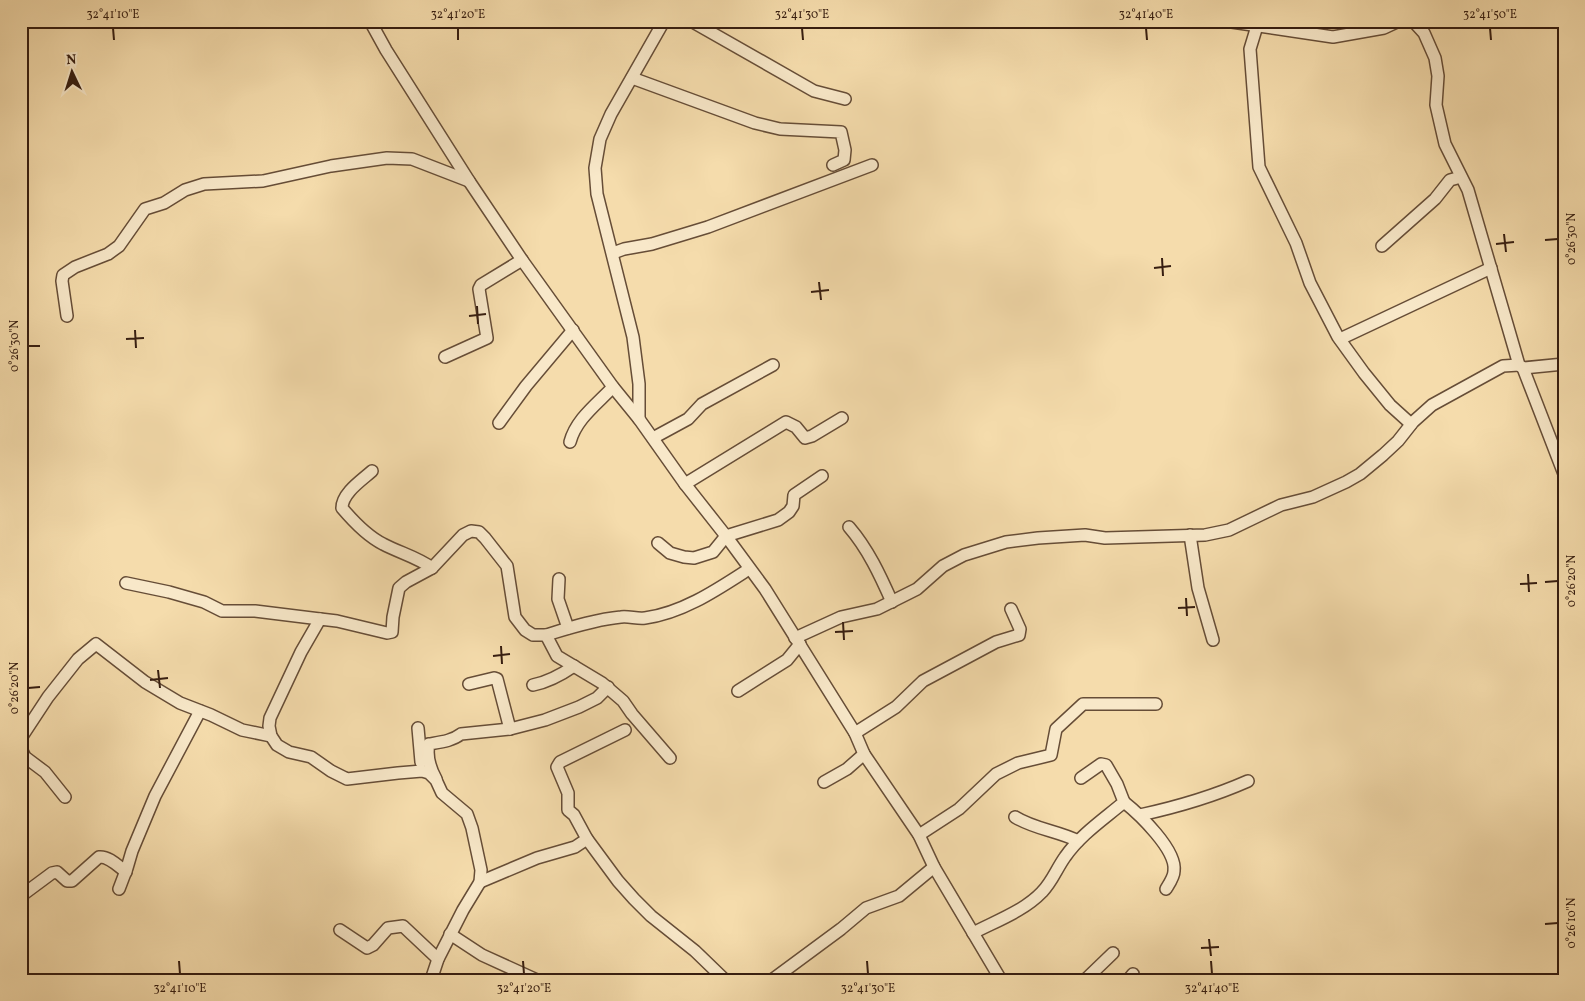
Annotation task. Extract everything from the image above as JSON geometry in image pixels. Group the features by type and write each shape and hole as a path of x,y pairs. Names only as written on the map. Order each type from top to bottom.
{"street":[{"path":"370,21 386,50 469,181 522,260 613,387 639,419 764,589 855,733 864,754 919,835 934,867 1001,980"},
{"path":"639,419 639,384 633,337 597,194 595,168 600,139 664,21"},
{"path":"690,21 814,91 845,98"},
{"path":"1225,21 1333,37 1384,28 1399,21"},
{"path":"1413,21 1424,33 1435,58 1438,76 1436,105 1445,144 1468,190 1521,367 1564,474"},
{"path":"1258,26 1250,49 1259,167 1296,242 1318,299 1340,339 1390,405 1411,424"},
{"path":"632,78 755,123 780,129 841,132 845,150 844,160 833,165"},
{"path":"67,316 62,282 63,275 75,267 108,254 119,246 145,209 167,202 185,190 204,184 263,181 331,166 386,158 412,159 469,181"},
{"path":"613,253 624,248 652,244 708,227 872,165"},
{"path":"1382,246 1435,199 1450,180 1461,177"},
{"path":"445,357 487,338 479,289 522,260"},
{"path":"1340,339 1490,268"},
{"path":"499,423 526,386 574,330"},
{"path":"738,691 787,660 797,641 841,617 877,609 892,602 917,589 944,566 964,555 1006,542 1038,538 1205,535 1229,530 1281,504 1313,497 1360,474 1398,441 1411,424 1432,405 1503,366 1521,367 1564,364"},
{"path":"653,438 688,419 702,404 772,365"},
{"path":"570,442 572,433 582,417 613,387"},
{"path":"685,484 786,422 796,427 805,438 812,436 842,418"},
{"path":"372,471 350,491 343,500 342,508 353,522 382,544 409,554 432,568"},
{"path":"658,543 670,553 694,558 713,552 726,536 778,520 790,512 793,506 794,495 822,476"},
{"path":"849,527 858,537 876,566 892,602"},
{"path":"126,583 204,602 222,611 255,611 337,621 387,633 392,632 399,588 406,582 432,568 463,535 471,531 479,532 506,566 515,617 525,630 533,635 546,635 568,628 622,617 644,618 666,612 690,604 749,569"},
{"path":"1190,535 1198,588 1213,640"},
{"path":"559,579 558,599 568,628"},
{"path":"855,733 896,707 923,680 996,642 1019,635 1020,630 1011,609"},
{"path":"320,619 301,652 270,718 270,736 277,745 289,752 311,757 347,780 422,772 431,774 436,780"},
{"path":"546,635 557,656 608,687 623,701 670,758"},
{"path":"21,738 48,697 78,659 96,644 145,682 180,703 242,730 270,736"},
{"path":"533,685 544,682 574,666"},
{"path":"469,684 494,678 498,679 510,729"},
{"path":"431,980 438,959 450,934 480,882 481,870 467,814 442,793 430,767 429,744 446,742 462,734 510,729 545,720 579,708 597,698 608,687"},
{"path":"919,835 959,809 996,774 1018,763 1051,755 1056,729 1083,704 1156,704"},
{"path":"119,889 132,851 155,796 200,711"},
{"path":"418,728 422,772"},
{"path":"625,730 560,762 557,767 568,793 568,810 574,815 587,839 618,881 640,905 666,929 695,951 725,980"},
{"path":"21,749 25,757 46,772 65,797"},
{"path":"824,782 847,769 864,754"},
{"path":"1081,778 1101,764 1106,765 1118,784 1124,802 1140,815 1159,836 1173,861 1174,871 1166,890"},
{"path":"1140,815 1180,806 1248,781"},
{"path":"973,933 1034,900 1044,891 1065,856 1078,841 1124,802"},
{"path":"1015,817 1024,823 1078,841"},
{"path":"480,882 537,858 576,847 587,839"},
{"path":"21,896 52,873 57,872 66,881 72,881 99,857 109,859 126,872"},
{"path":"772,980 866,908 899,896 934,867"},
{"path":"340,930 367,948 373,945 388,928 403,926 438,959"},
{"path":"450,934 482,954 537,980"},
{"path":"1085,980 1114,954"}]}
